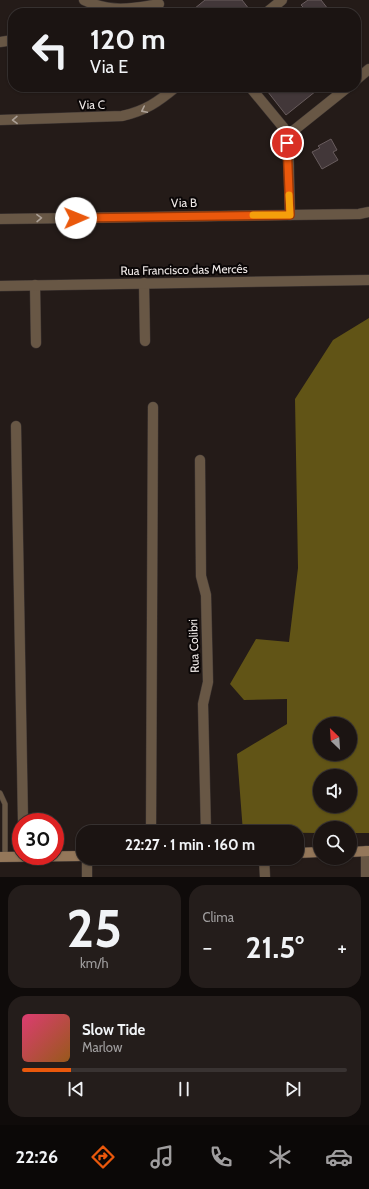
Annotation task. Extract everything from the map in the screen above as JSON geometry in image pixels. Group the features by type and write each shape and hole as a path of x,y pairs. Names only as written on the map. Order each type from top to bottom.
{"street":[{"path":"84,0 96,6 108,8"},
{"path":"272,8 282,0"},
{"path":"139,8 162,2"},
{"path":"151,8 162,2"},
{"path":"361,76 369,69"},
{"name":"Via C","path":"0,120 122,116 137,113 149,107 169,92"},
{"path":"254,92 288,135 290,215"},
{"path":"288,135 342,92"},
{"name":"Via B","path":"0,219 359,214 369,212"},
{"name":"Rua Francisco das Mercês","path":"0,286 369,280"},
{"path":"144,284 145,341"},
{"path":"35,285 36,343"},
{"path":"151,825 153,408"},
{"path":"16,426 23,813"},
{"name":"Rua Colibri","path":"200,460 201,576 206,595 208,682 203,704 206,825"},
{"path":"357,852 367,851 366,877"},
{"path":"64,856 76,856"},
{"path":"87,865 87,877"},
{"path":"264,865 265,877"}],"lane":[{"path":"0,793 4,804 3,857"}],"shaded area":[{"path":"369,318 369,833 357,833 357,821 313,821 313,833 304,833 304,825 242,825 237,754 287,724 287,699 244,700 230,684 256,639 289,642 298,568 295,399 333,340"}],"building":[{"path":"205,0 242,0 248,8 195,8"},
{"path":"308,0 321,0 327,8 302,8 303,7 301,5"},
{"path":"268,92 315,92 286,115"},
{"path":"331,139 337,150 333,152 338,160 322,169 312,152 320,148 318,146"}],"slow traffic":[{"path":"253,215 290,215 289,195"}],"route":[{"path":"76,218 290,215 287,143"}]}
